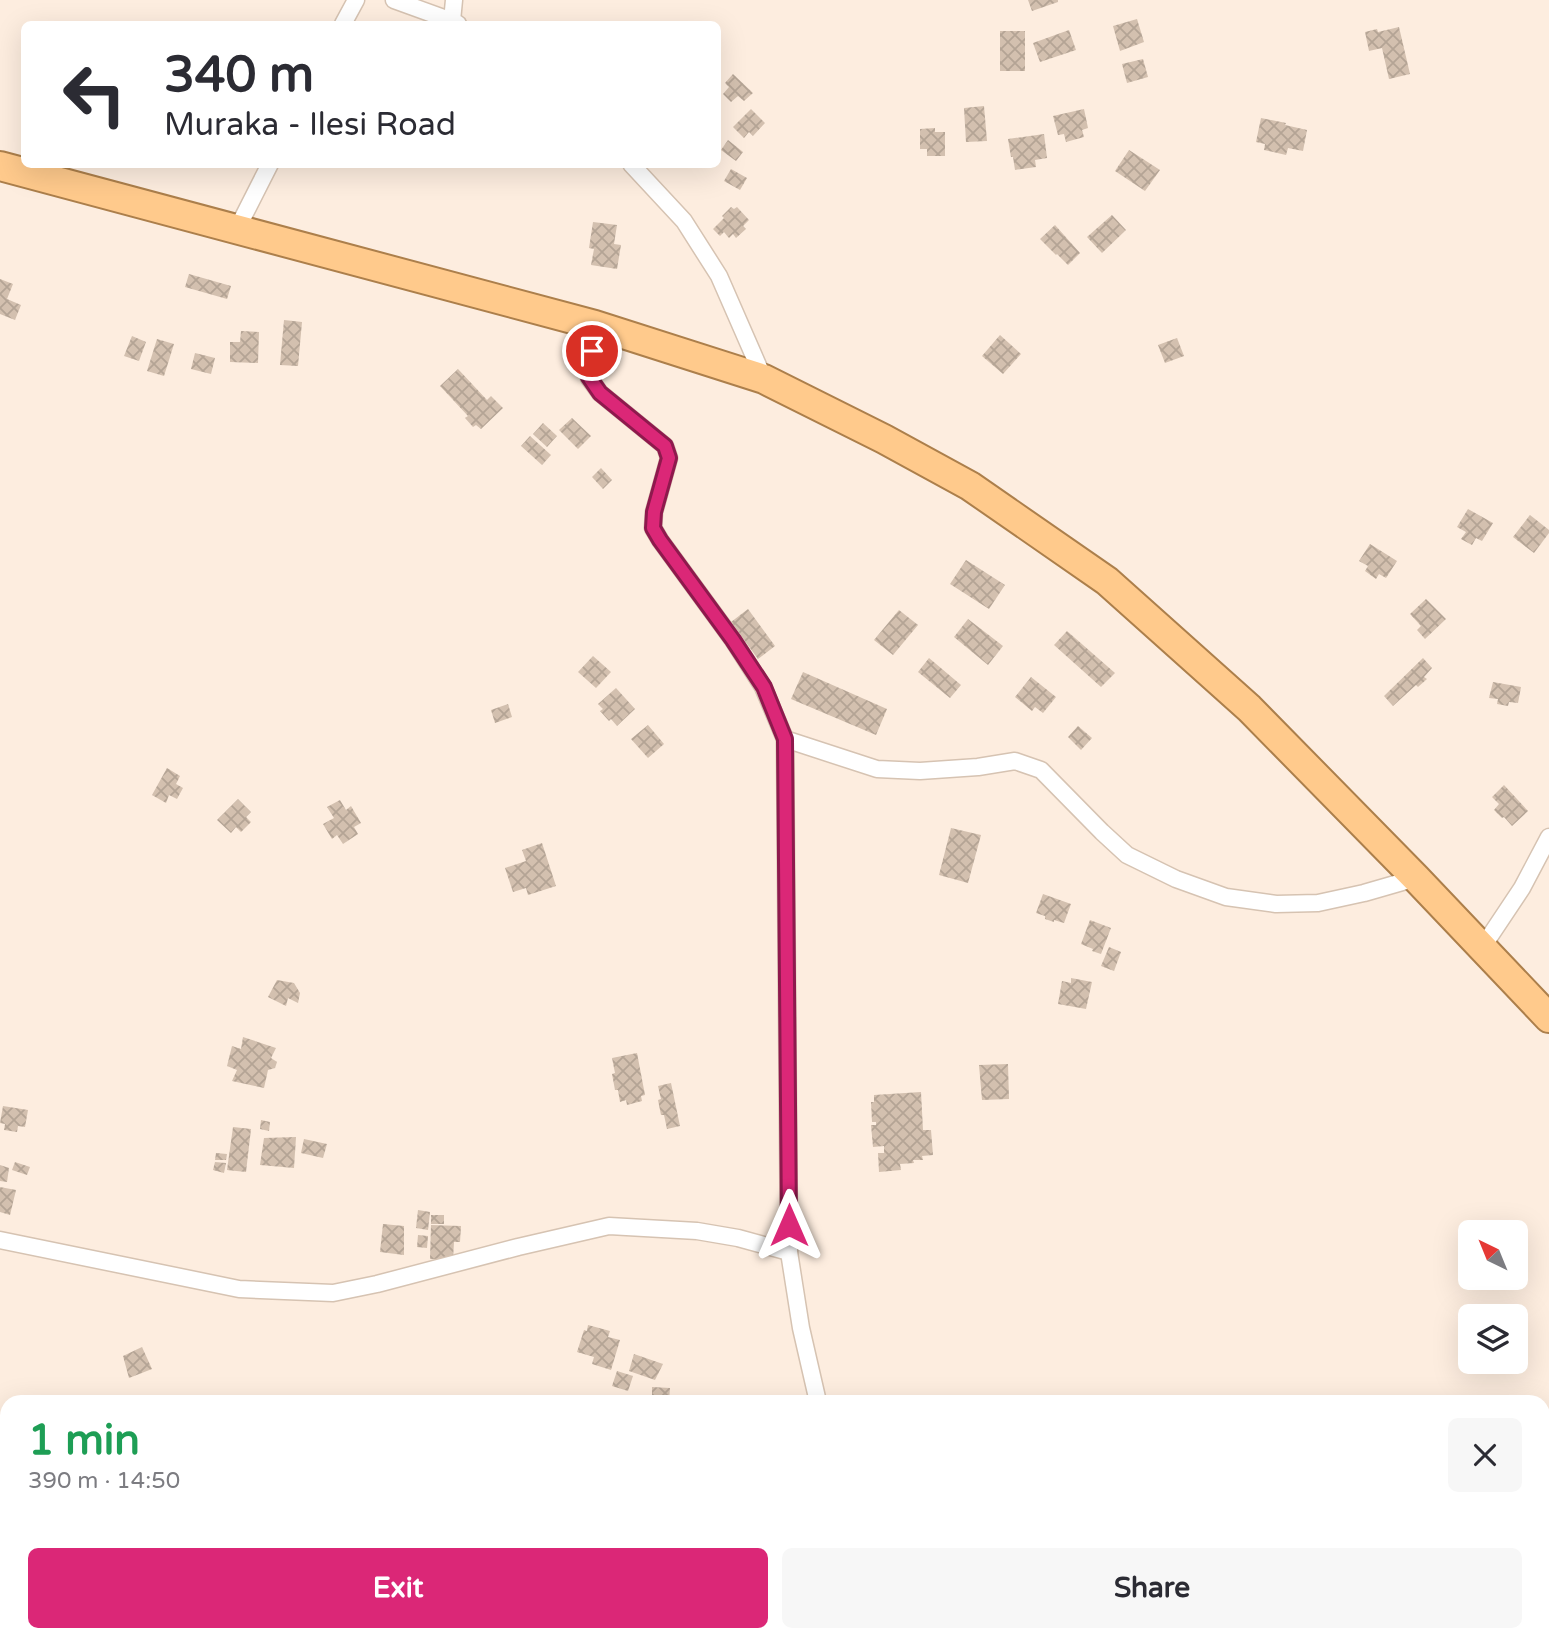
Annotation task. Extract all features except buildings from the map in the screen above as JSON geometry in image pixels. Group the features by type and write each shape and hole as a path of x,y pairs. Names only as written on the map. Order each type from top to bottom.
{"highway":[{"path":"0,166 594,324 764,379 970,486 1107,581 1249,708 1549,1018"}],"street":[{"path":"345,21 356,0"},
{"path":"394,0 450,21"},
{"path":"454,0 455,21"},
{"path":"237,229 268,168"},
{"path":"635,168 684,221 719,276 764,379"},
{"path":"594,324 589,377 600,393 665,446 669,458 654,512 653,528 764,687 785,739 789,1252 801,1328 816,1395"},
{"path":"785,739 877,769 920,771 1015,761 1041,770 1127,855 1175,879 1226,897 1276,905 1318,903 1416,878"},
{"path":"1482,948 1522,888 1549,837"},
{"path":"0,1240 239,1289 333,1293 609,1226 697,1231 738,1238 789,1252"}],"route":[{"path":"592,351 589,377 600,393 665,446 669,458 654,512 653,528 764,687 785,739 789,1225"}]}
